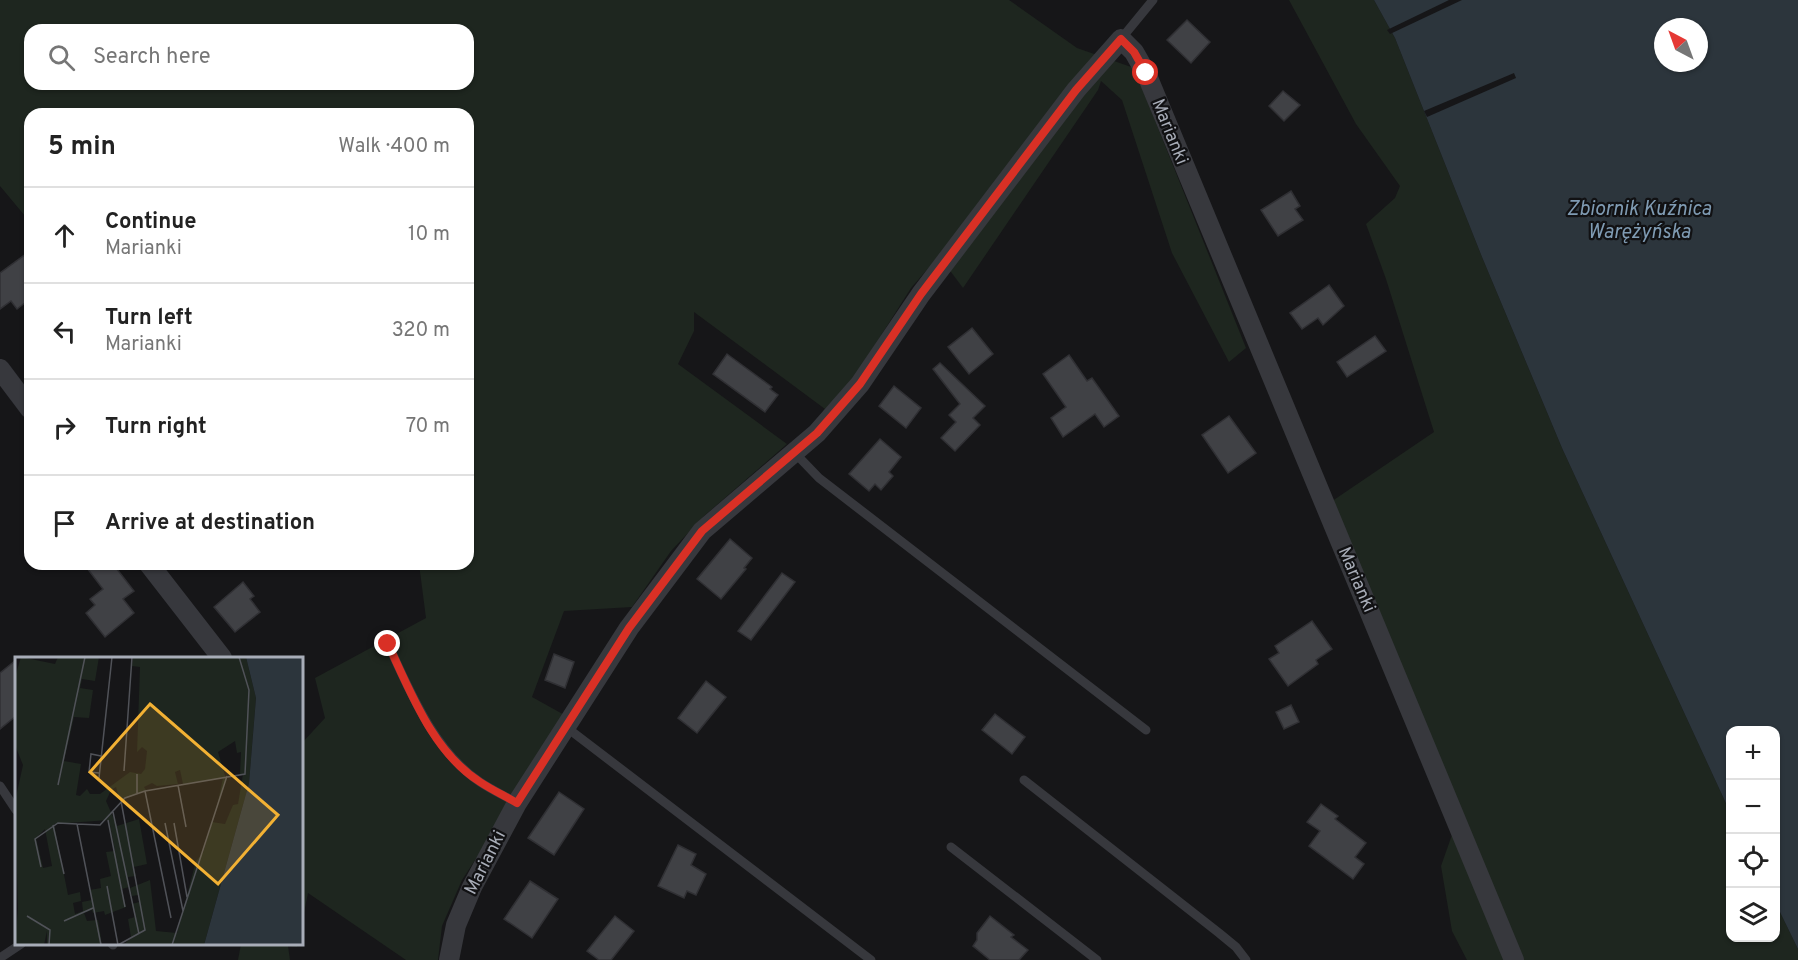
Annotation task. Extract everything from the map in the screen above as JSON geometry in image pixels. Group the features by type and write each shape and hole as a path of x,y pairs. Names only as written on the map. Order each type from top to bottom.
{"street":[{"name":"Marianki","path":"449,960 456,925 472,888 517,803 629,628 702,531 817,433 860,384 921,294 1076,90 1121,39 1134,52 1146,73 1514,960"},
{"path":"0,369 24,401"},
{"path":"154,570 221,657"}],"lane":[{"path":"1121,39 1154,0"},
{"path":"794,452 828,485 1146,730"},
{"path":"388,644 413,698 439,742 478,781 517,803"},
{"path":"566,726 871,960"},
{"path":"1024,780 1219,933 1246,960"},
{"path":"0,786 15,808"},
{"path":"951,847 1097,960"},
{"path":"0,958 20,945"}],"shaded area":[{"path":"0,0 1009,0 1077,48 1134,68 1246,348 1229,362 1172,253 1122,100 1101,81 1098,90 963,288 939,256 911,288 849,386 825,409 694,312 694,331 678,364 787,444 704,516 671,551 632,607 564,611 532,697 568,717 462,880 442,926 438,960 406,960 308,893 303,918 303,742 325,718 315,678 426,618 420,570 474,570 474,108 24,108 24,215 0,186"},
{"path":"1289,0 1374,0 1395,38 1482,257 1562,448 1726,803 1726,942 1780,942 1780,912 1798,949 1798,960 1467,960 1452,931 1441,866 1459,815 1319,510 1434,432 1386,279 1366,224 1395,198 1400,186 1356,124"},
{"path":"241,945 297,945 297,947 288,946 290,960 238,960"}],"water":[{"name":"Zbiornik Kuźnica Warężyńska","path":"1374,0 1798,0 1798,949 1780,912 1780,726 1726,726 1726,803 1562,448 1482,257 1395,38"}],"pier":[{"path":"1449,0 1462,0 1390,34 1387,30"},
{"path":"1514,73 1516,78 1427,117 1424,111"}],"building":[{"path":"1187,20 1210,42 1191,63 1167,40"},
{"path":"1283,91 1300,105 1284,121 1269,106"},
{"path":"1291,191 1300,206 1295,209 1303,220 1278,236 1261,210"},
{"path":"24,255 24,304 17,309 11,301 0,309 0,273"},
{"path":"1329,285 1344,306 1323,325 1318,318 1302,329 1290,313"},
{"path":"972,328 993,354 969,374 948,347"},
{"path":"1375,336 1386,351 1347,377 1337,362"},
{"path":"727,354 772,387 770,389 778,395 765,412 713,374"},
{"path":"1069,355 1087,381 1092,378 1119,416 1104,427 1095,414 1063,437 1051,418 1066,407 1043,374"},
{"path":"940,363 985,406 973,418 980,425 955,451 941,438 956,422 949,415 960,404 933,369"},
{"path":"894,386 921,408 906,428 879,406"},
{"path":"1229,416 1256,453 1228,473 1202,435"},
{"path":"880,439 901,457 889,472 893,476 881,490 875,484 869,491 849,474"},
{"path":"730,539 752,558 744,568 746,569 721,599 697,579"},
{"path":"89,570 118,570 134,591 123,599 134,613 105,637 86,613 95,605 90,599 103,589"},
{"path":"782,573 795,582 751,640 738,631"},
{"path":"243,582 254,596 250,599 260,612 235,632 214,607"},
{"path":"1312,621 1332,649 1316,660 1318,664 1288,686 1269,659 1279,653 1275,646"},
{"path":"554,654 574,662 565,688 545,680"},
{"path":"15,661 15,717 0,729 0,673"},
{"path":"706,681 726,697 697,733 678,718"},
{"path":"1291,705 1299,722 1284,729 1276,712"},
{"path":"995,714 1025,737 1012,754 982,730"},
{"path":"559,792 584,809 554,855 528,838"},
{"path":"1321,804 1338,816 1335,819 1366,843 1355,857 1364,864 1353,879 1309,846 1320,831 1307,822"},
{"path":"678,845 696,854 691,865 706,874 696,895 687,891 684,898 658,886"},
{"path":"530,881 558,899 532,938 504,919"},
{"path":"615,916 634,931 611,960 599,960 587,951"},
{"path":"990,916 1014,935 1011,937 1028,950 1019,960 990,960 973,946 977,940 977,933"}],"route":[{"path":"388,644 413,698 439,742 478,781 517,803 629,628 702,531 817,433 860,384 921,294 1092,70 1121,39 1134,52 1146,73"}]}
